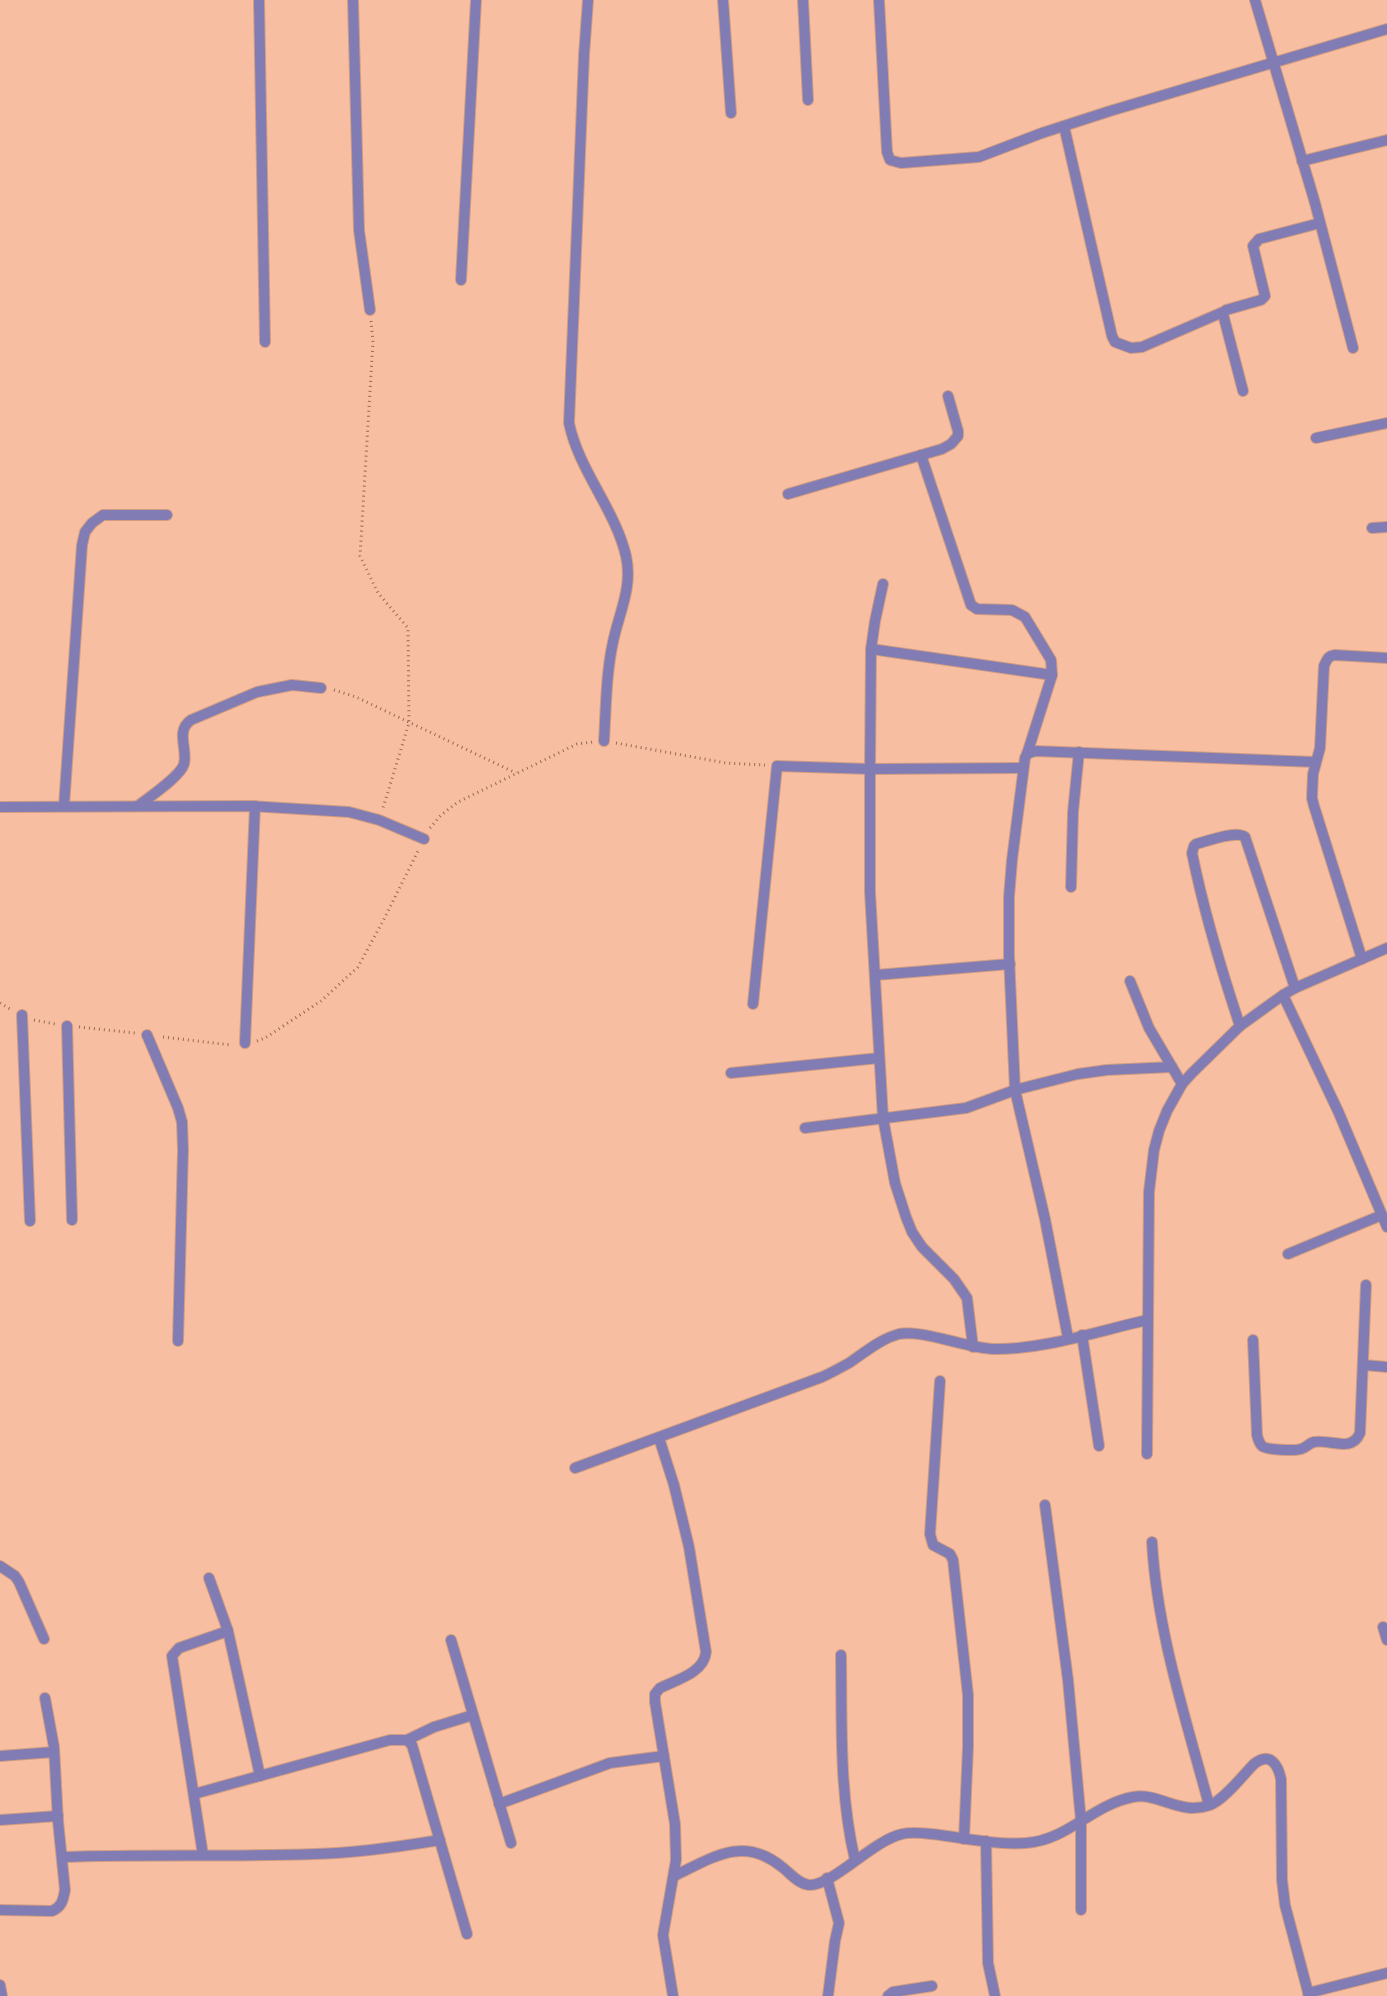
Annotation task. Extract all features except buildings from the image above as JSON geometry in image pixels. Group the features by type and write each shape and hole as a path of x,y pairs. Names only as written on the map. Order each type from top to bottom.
{"street":[{"path":"259,0 265,342"},
{"path":"353,0 359,230 370,310"},
{"path":"461,280 476,0"},
{"path":"588,0 584,55 569,423 575,447 616,527 626,558 627,593 612,647 604,741"},
{"path":"724,0 731,113"},
{"path":"803,0 808,100"},
{"path":"879,0 887,152 890,160 901,163 979,157 1064,126 1387,29"},
{"path":"1255,0 1320,223 1353,348"},
{"path":"1064,126 1092,256 1115,342 1131,348 1142,347 1223,312 1261,300 1265,296 1253,249 1255,243 1259,239 1320,223"},
{"path":"1302,161 1387,140"},
{"path":"1223,312 1243,391"},
{"path":"788,494 921,455 951,444 958,436 948,396"},
{"path":"1316,438 1387,423"},
{"path":"921,455 972,605 978,609 1012,610 1024,616 1051,660 1052,675 1023,768 1009,897 1010,964 1015,1090 1045,1219 1068,1338"},
{"path":"64,806 82,545 85,532 92,522 103,515 167,516"},
{"path":"1372,528 1387,527"},
{"path":"883,584 871,649 870,769 870,892 883,1118 895,1183 906,1217 912,1232 922,1247 954,1279 968,1298 973,1348"},
{"path":"871,649 1052,675"},
{"path":"1362,959 1312,798 1313,774 1320,748 1324,666 1327,659 1335,655 1387,658"},
{"path":"138,806 175,776 182,767 184,758 183,731 184,726 191,720 257,692 292,685 321,688"},
{"path":"1027,754 1035,751 1079,752 1315,762"},
{"path":"1071,887 1079,752"},
{"path":"753,1004 777,766 870,769 1023,768"},
{"path":"0,807 255,806 349,812 379,820 424,840"},
{"path":"245,1043 255,806"},
{"path":"1240,1026 1216,955 1203,905 1192,853 1196,844 1234,834 1242,834 1246,837 1296,988"},
{"path":"1147,1454 1149,1192 1154,1150 1167,1110 1182,1084 1240,1026 1283,995 1296,988 1387,948"},
{"path":"876,975 1010,964"},
{"path":"1130,981 1149,1028 1182,1084"},
{"path":"1283,995 1338,1111 1387,1227"},
{"path":"22,1016 30,1220"},
{"path":"67,1026 72,1220"},
{"path":"147,1035 178,1108 182,1122 183,1159 178,1341"},
{"path":"731,1073 880,1058"},
{"path":"806,1128 966,1108 1015,1090 1078,1074 1107,1070 1172,1067"},
{"path":"1288,1254 1382,1215"},
{"path":"1253,1340 1257,1435 1262,1446 1267,1449 1301,1449 1316,1442 1350,1444 1358,1439 1360,1433 1366,1286"},
{"path":"575,1468 822,1377 878,1344 899,1334 916,1334 973,1348 1009,1349 1147,1320"},
{"path":"1082,1335 1099,1446"},
{"path":"1364,1365 1387,1367"},
{"path":"940,1381 930,1534 934,1545 952,1557 968,1695 964,1839"},
{"path":"659,1438 674,1484 689,1547 706,1652 706,1658 700,1666 660,1688 655,1694 675,1824 676,1860 663,1935 673,1996"},
{"path":"1045,1505 1068,1680 1081,1820 1081,1910"},
{"path":"1152,1542 1155,1579 1166,1636 1209,1805"},
{"path":"0,1566 19,1582 44,1639"},
{"path":"209,1578 228,1632 260,1776"},
{"path":"1383,1627 1387,1640"},
{"path":"203,1855 172,1656 179,1648 228,1632"},
{"path":"451,1640 511,1843"},
{"path":"841,1654 843,1771 849,1833 855,1860"},
{"path":"0,1910 52,1911 62,1903 65,1890 54,1752 45,1698"},
{"path":"194,1794 390,1740 407,1740 434,1727 473,1715"},
{"path":"407,1740 412,1745 467,1934"},
{"path":"0,1756 54,1752"},
{"path":"500,1804 610,1763 664,1756"},
{"path":"674,1876 719,1855 735,1850 748,1850 777,1863 800,1882 812,1885 827,1878 887,1839 902,1834 919,1833 1008,1844 1044,1841 1059,1836 1081,1820 1123,1800 1135,1797 1147,1797 1178,1807 1199,1809 1213,1804 1259,1760 1273,1761 1277,1765 1281,1779 1282,1880 1285,1905 1309,1994 1387,1973"},
{"path":"0,1820 58,1816"},
{"path":"63,1857 132,1854 316,1854 383,1849 440,1840"},
{"path":"986,1841 988,1963 995,1996"},
{"path":"827,1878 839,1923 828,1996"},
{"path":"0,1985 2,1996"},
{"path":"888,1996 893,1992 932,1986"}],"path":[{"path":"370,310 373,342 360,556 378,593 408,628 409,723 379,820"},
{"path":"321,688 344,692 517,774"},
{"path":"0,1004 22,1016 42,1022 67,1026 232,1045 265,1038 321,1001 358,967 431,826 441,815 458,802 577,744 604,741 726,763 777,766"}]}
